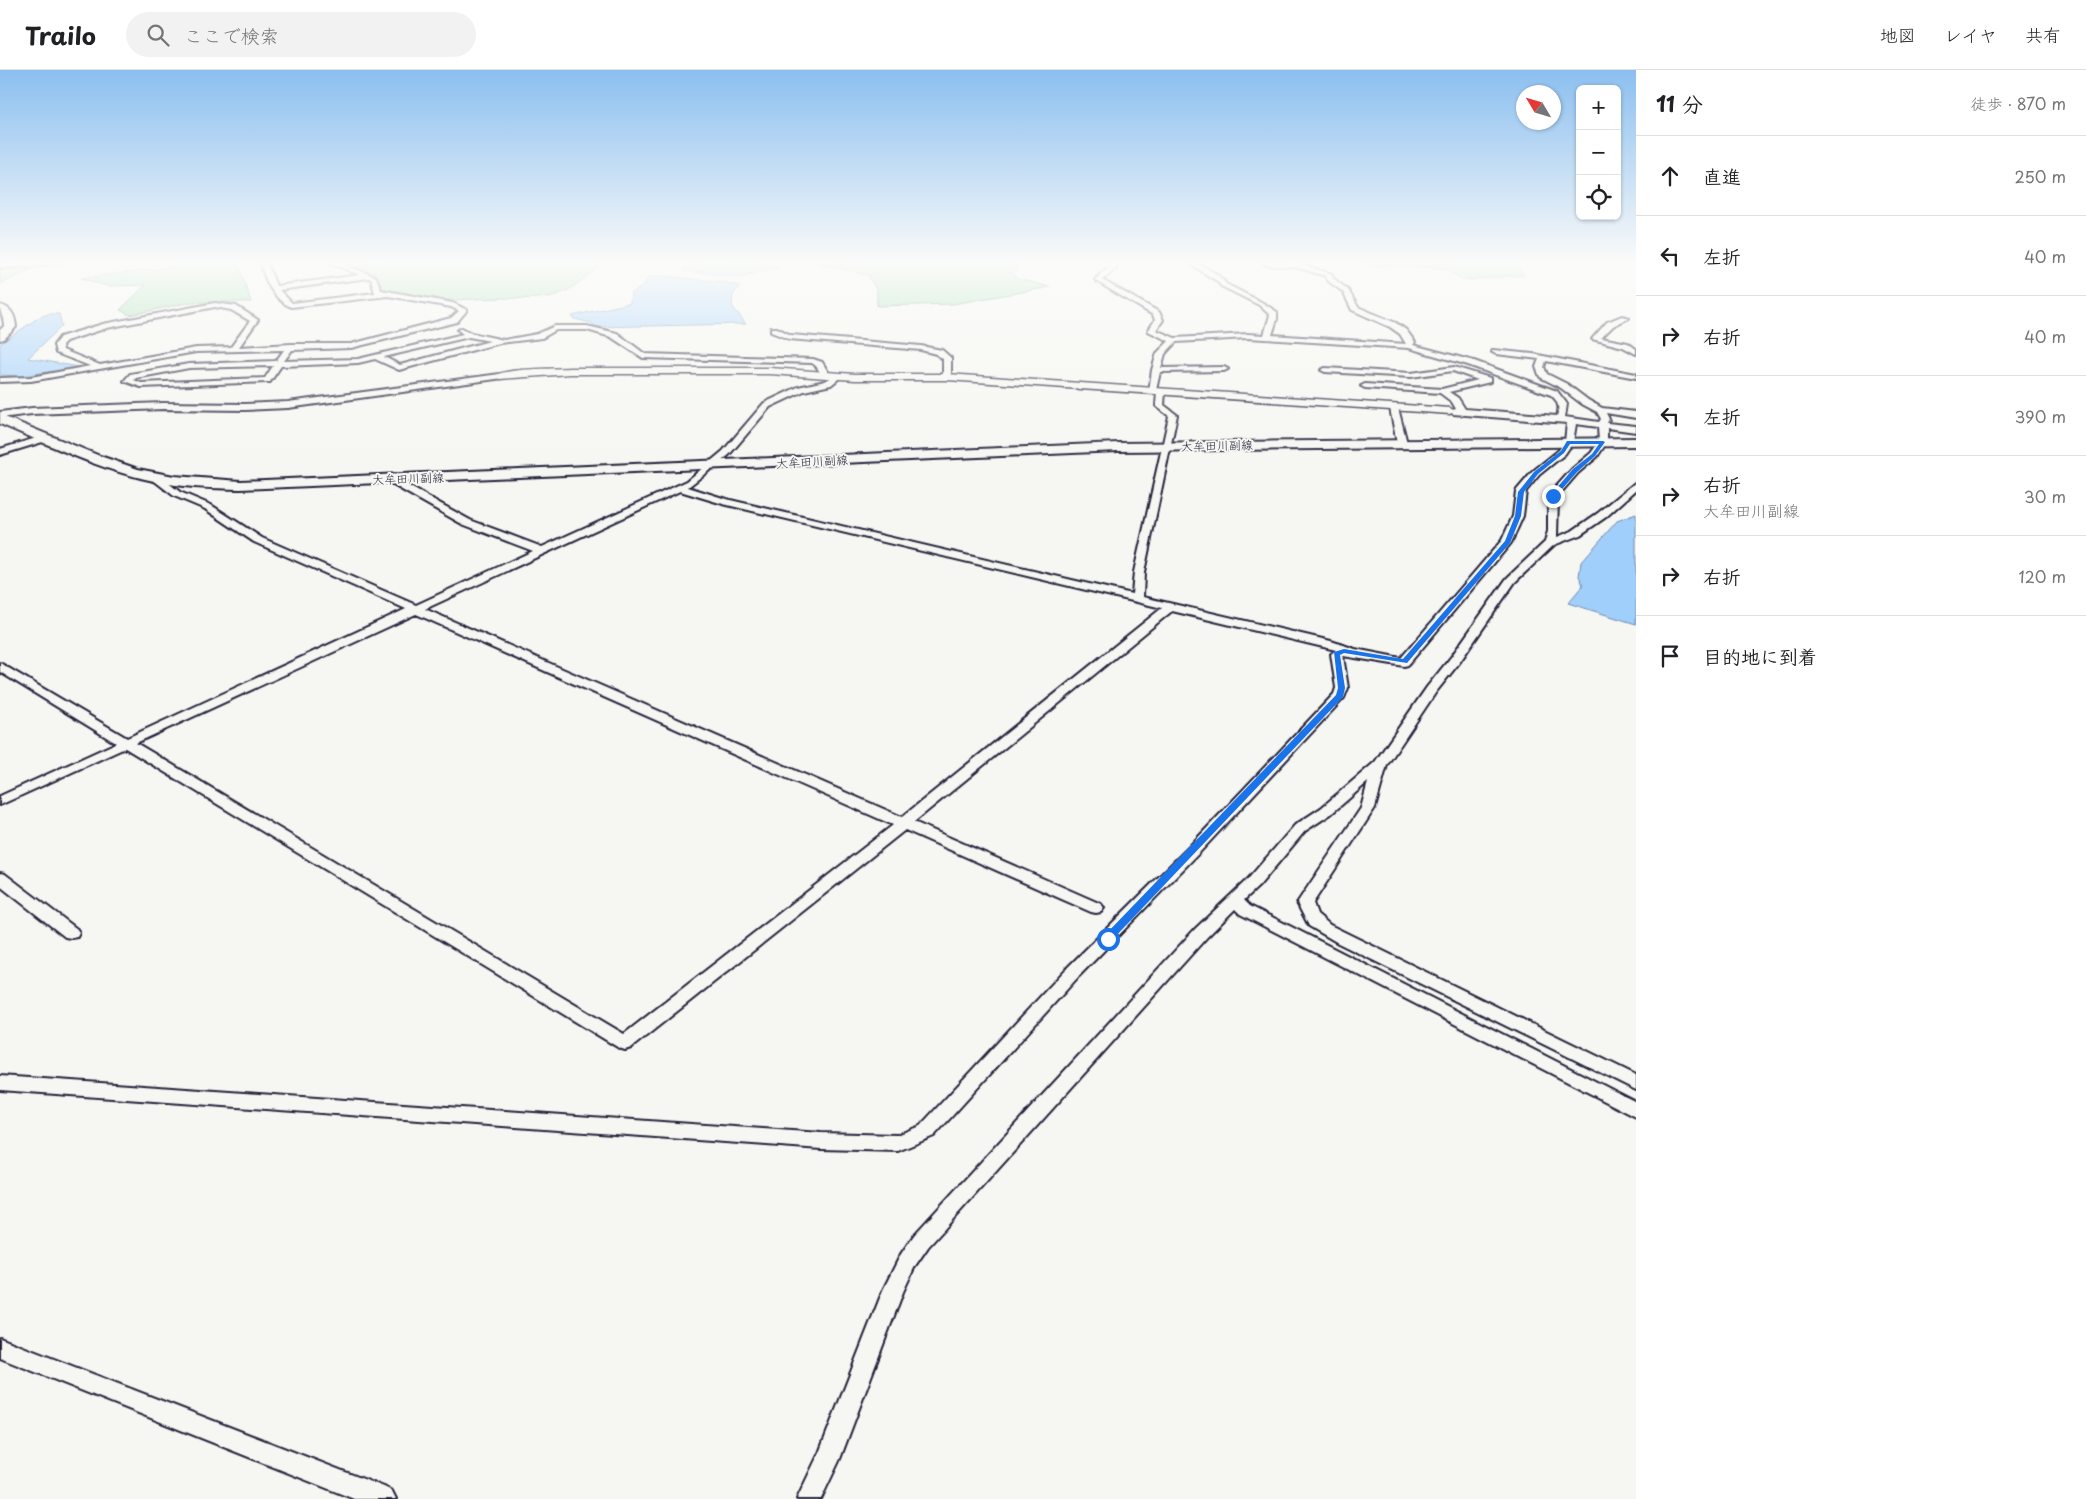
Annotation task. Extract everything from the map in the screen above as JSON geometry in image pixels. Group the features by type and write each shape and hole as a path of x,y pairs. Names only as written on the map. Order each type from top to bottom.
{"main road":[{"name":"大牟田川副線","path":"0,417 101,461 155,477 240,485 1167,445 1636,442"}],"street":[{"path":"94,330 63,339 58,345 59,351 100,367"},
{"path":"233,349 247,330"},
{"path":"0,380 30,379 114,366 176,352 291,346 351,346 418,330"},
{"path":"461,330 469,335 498,342"},
{"path":"351,346 399,368 498,342 539,336 552,330"},
{"path":"594,330 614,335 643,356 813,361 819,364 826,375"},
{"path":"774,330 789,337 921,348 939,352 947,358 947,377"},
{"path":"1152,330 1174,340 1268,336 1409,346 1471,363 1554,393 1561,398 1563,404 1560,419"},
{"path":"1268,330 1268,336"},
{"path":"1400,330 1411,342 1409,346"},
{"path":"1605,330 1596,339 1625,345 1636,352"},
{"path":"291,346 278,364 267,380 141,385 128,381 133,376 189,366 278,364 358,361 469,335"},
{"path":"1137,599 1139,572 1173,415 1160,406 1156,391 1156,370 1161,353 1174,340"},
{"path":"1496,352 1636,376"},
{"path":"1543,359 1540,372 1546,378 1564,386 1585,402 1600,410 1636,415"},
{"path":"331,371 360,370 387,362"},
{"path":"114,366 133,376"},
{"path":"1325,370 1423,374 1454,368 1487,380 1442,391 1366,389 1348,371"},
{"path":"1156,370 1224,369"},
{"path":"0,417 32,411 163,406 245,407 288,405 526,373 570,371 770,371 838,376 947,377 1462,411 1572,420 1636,429"},
{"path":"271,374 281,374"},
{"path":"0,801 690,483 714,465 768,405 801,389 828,383 838,376"},
{"path":"1442,391 1455,400 1462,411"},
{"path":"1394,408 1402,443"},
{"path":"1550,543 1553,531 1553,496 1575,471 1594,455 1600,442 1602,424 1605,419 1600,410"},
{"path":"0,1083 866,1144 898,1143 927,1131 1073,972 1195,849 1340,695 1342,688 1336,654 1344,651 1404,662 1507,541 1518,516 1521,492 1536,473 1572,442 1572,420"},
{"path":"0,452 46,438"},
{"path":"155,477 177,494 208,507 258,540 1096,908"},
{"path":"389,479 466,522 542,551"},
{"path":"809,1499 828,1459 893,1290 908,1260 921,1240 1201,933 1254,882 1300,828 1326,811 1380,765 1431,690 1455,660 1511,580 1550,543 1576,533 1602,515 1636,485"},
{"path":"680,488 723,501 1331,645 1352,652"},
{"path":"0,667 625,1043 903,824 1170,607"},
{"path":"1380,765 1368,808 1305,903 1308,916 1314,923 1344,939 1636,1083"},
{"path":"0,878 72,933"},
{"path":"1234,900 1245,910 1260,918 1636,1110"},
{"path":"0,1348 384,1499"}],"water":[{"path":"21,330 58,330 28,358 79,367 21,376 0,375 0,344"},
{"path":"1636,514 1636,624 1568,603 1583,585 1579,576 1581,562 1617,521"}],"route":[{"path":"1108,939 1340,695 1342,688 1336,654 1344,651 1404,662 1507,541 1518,516 1521,492 1536,473 1562,452 1569,442 1603,442 1594,455 1575,471 1553,496"}]}
